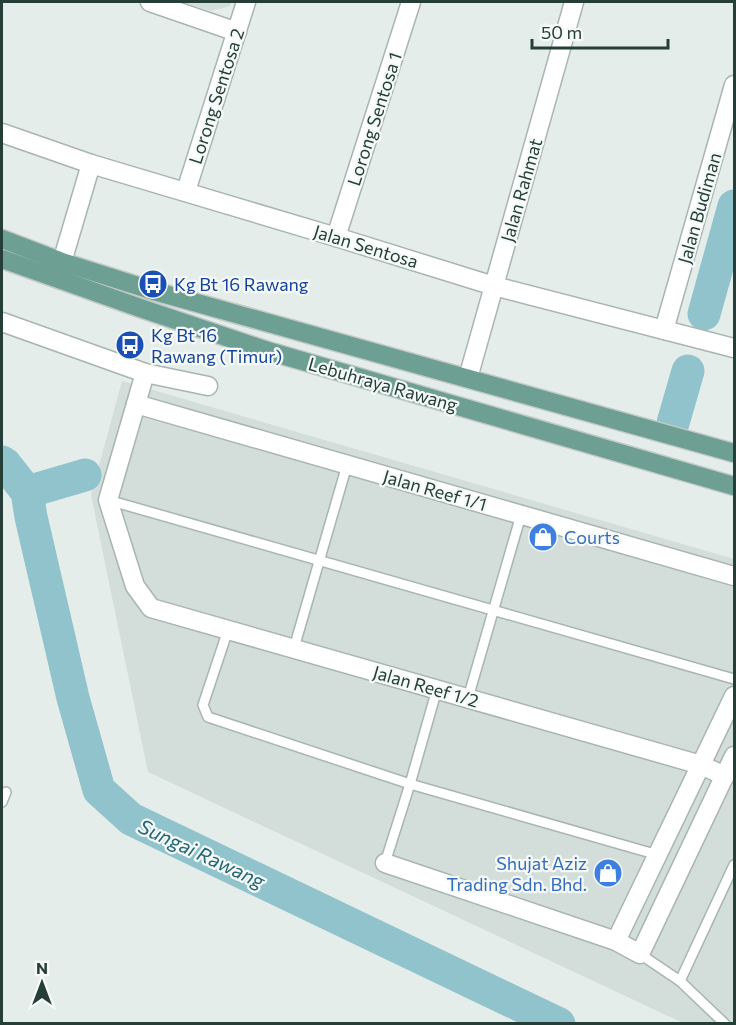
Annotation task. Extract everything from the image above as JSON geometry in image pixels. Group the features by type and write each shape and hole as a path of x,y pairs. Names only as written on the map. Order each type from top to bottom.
{"main road":[{"name":"Lebuhraya Rawang","path":"2,239 63,262 154,291 735,453"},
{"name":"Lebuhraya Rawang","path":"2,259 267,351 735,486"}],"street":[{"path":"150,2 237,32"},
{"name":"Lorong Sentosa 2","path":"186,191 246,2"},
{"name":"Lorong Sentosa 1","path":"336,237 411,2"},
{"name":"Jalan Rahmat","path":"468,378 573,2"},
{"name":"Jalan Budiman","path":"664,330 735,85"},
{"name":"Jalan Sentosa","path":"2,134 91,164 494,286 735,348"},
{"path":"63,262 91,164"},
{"path":"2,322 145,373 208,386"},
{"path":"108,500 145,373"},
{"name":"Jalan Reef 1/1","path":"136,404 735,576"},
{"name":"Jalan Reef 1/2","path":"108,500 135,586 151,608 701,765 730,778"},
{"path":"616,941 735,696"},
{"path":"385,863 616,941 640,954 730,778 735,756"}],"lane":[{"path":"294,648 347,465"},
{"path":"108,500 735,679"},
{"path":"468,698 521,515"},
{"path":"228,630 203,705 208,717 410,784 658,855"},
{"path":"385,863 437,689"},
{"path":"2,802 6,792"},
{"path":"680,981 735,865"},
{"path":"640,954 680,981 725,1023"}],"shaded area":[{"path":"183,2 231,2 230,6 211,11"},
{"path":"122,381 734,559 734,1023 683,1023 148,772 91,495"}],"waterway":[{"path":"704,314 734,206"},
{"path":"673,423 688,371"},
{"name":"Sungai Rawang","path":"2,462 27,492 73,698 99,790 131,819 559,1024"},
{"path":"27,492 85,475"}],"place":[{"name":"Kg Bt 16 Rawang","path":"153,284"},
{"name":"Kg Bt 16 Rawang (Timur)","path":"130,345"},
{"name":"Courts","path":"543,537"},
{"name":"Shujat Aziz Trading Sdn. Bhd.","path":"608,873"}]}
